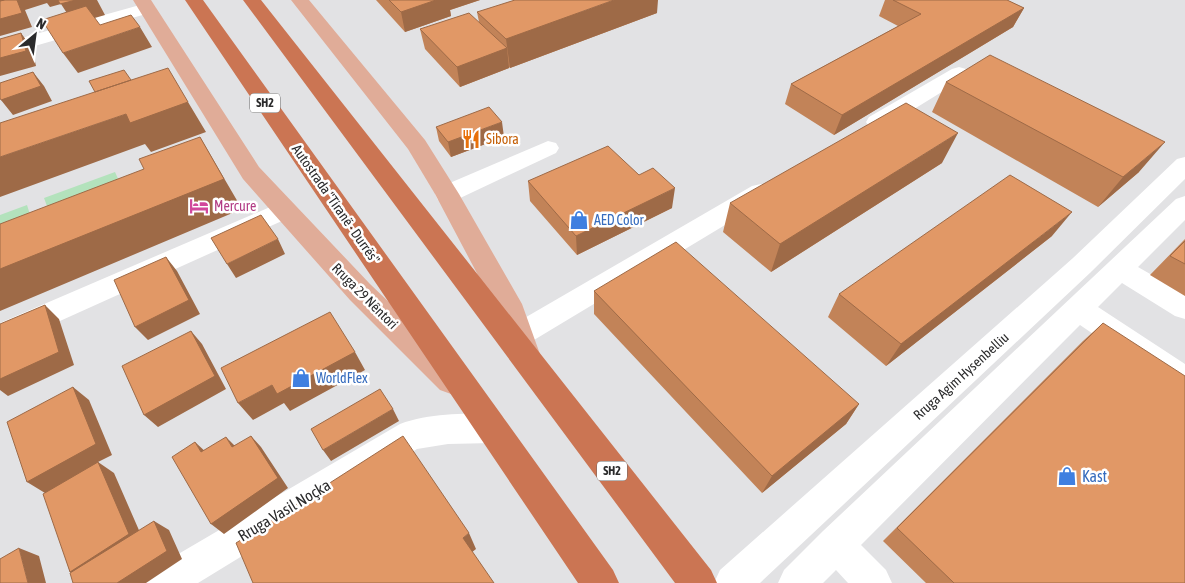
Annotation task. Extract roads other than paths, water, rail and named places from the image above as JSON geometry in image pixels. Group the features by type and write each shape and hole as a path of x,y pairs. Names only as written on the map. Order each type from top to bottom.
{"highway":[{"name":"Autostrada \"Tiranë - Durrës\"","path":"194,0 486,418"},
{"name":"SH2","path":"252,0 523,347 698,583"},
{"name":"Rruga 29 Nëntori","path":"486,418 600,583"}],"main road":[{"path":"300,0 417,145 447,194 512,312 523,347"},
{"name":"Rruga 29 Nëntori","path":"144,4 178,79 251,173 360,292 486,418"}],"street":[{"path":"0,50 144,4"},
{"path":"858,134 959,73"},
{"path":"447,194 548,148"},
{"name":"Rruga Agim Hysenbelliu","path":"733,583 1082,265 1185,165"},
{"path":"523,347 553,316 781,179"},
{"path":"798,583 1185,205"},
{"path":"0,336 284,210"},
{"path":"1119,268 1185,308"},
{"path":"1078,309 1185,380"},
{"name":"Rruga Vasil Noçka","path":"164,583 197,574 411,435 448,429 486,418"},
{"path":"836,544 872,583"}],"place":[{"name":"Sibora","path":"471,139"},
{"name":"Mercure","path":"199,206"},
{"name":"AED Color","path":"579,220"},
{"name":"WorldFlex","path":"301,378"},
{"name":"Kast","path":"1067,476"}]}
